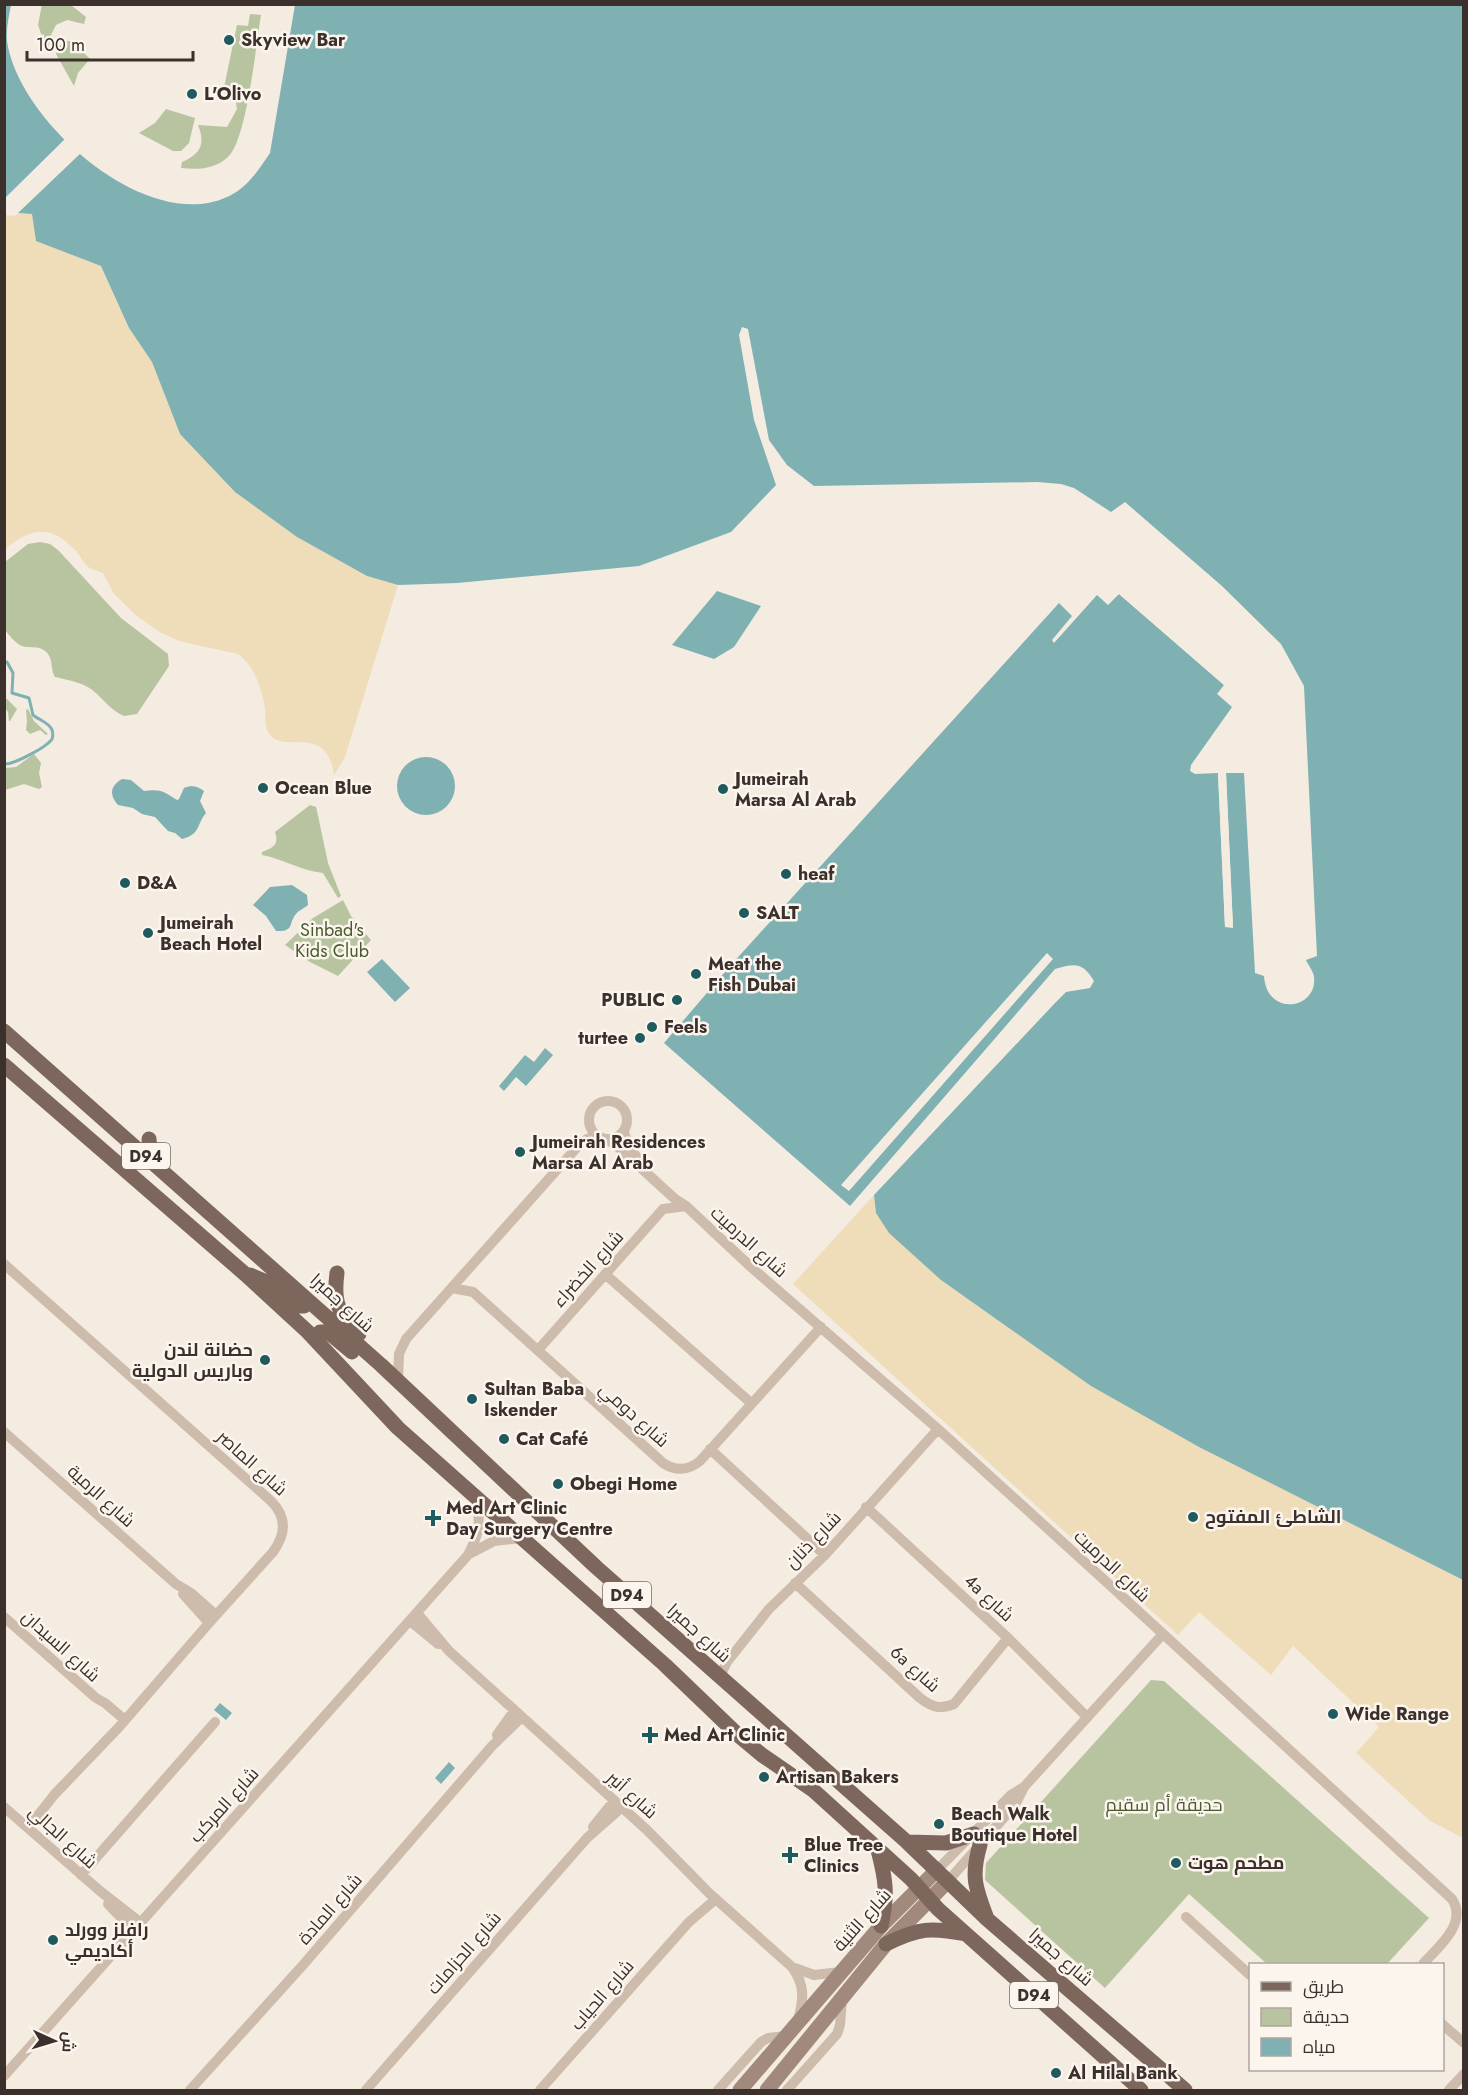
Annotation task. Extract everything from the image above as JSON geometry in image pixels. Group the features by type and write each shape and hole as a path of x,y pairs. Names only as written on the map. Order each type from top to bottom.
{"main road":[{"name":"شارع جميرا","path":"4,1031 398,1380 596,1567 907,1842 987,1919 1185,2091"},
{"name":"D94","path":"4,1065 244,1274 314,1338 398,1428 665,1665 738,1735 762,1755 813,1790 966,1934 1141,2091"},
{"path":"149,1139 152,1161"},
{"path":"337,1273 335,1298 339,1311 374,1350 381,1365"},
{"path":"244,1274 266,1280 296,1306 304,1306 310,1302"},
{"path":"314,1338 320,1332 328,1332 359,1359 381,1365"},
{"path":"907,1842 928,1844 977,1839 974,1881 987,1919"},
{"path":"878,1850 887,1889 881,1926"},
{"name":"شارع الثنية","path":"740,2091 881,1926 924,1893 942,1875"},
{"name":"شارع الثنية","path":"767,2091 886,1944 924,1893"},
{"path":"886,1944 905,1935 924,1930 940,1929 966,1934"}],"street":[{"name":"شارع الدرميت","path":"686,1206 681,1196 633,1153 624,1131 627,1118 623,1108 615,1102 605,1101 595,1106 589,1116 590,1127 678,1202 686,1206 751,1267 938,1429 1452,1899 1458,1909 1457,1925 1424,1963"},
{"path":"398,1380 399,1354 403,1344 579,1145 587,1139 618,1137 624,1131"},
{"path":"662,1187 663,1209 686,1206"},
{"name":"شارع الخضراء","path":"537,1350 663,1209"},
{"name":"شارع الماصر","path":"4,1264 277,1507 284,1529 277,1547 122,1723 24,1825"},
{"path":"452,1288 473,1292 468,1270"},
{"path":"605,1274 751,1403"},
{"name":"شارع دومي","path":"473,1292 668,1466 680,1469 691,1467 710,1449 820,1327"},
{"name":"شارع ذنان","path":"719,1678 730,1657 769,1609 825,1555 938,1429"},
{"name":"شارع الرمية","path":"4,1432 176,1584 212,1619"},
{"path":"710,1449 825,1555"},
{"name":"شارع المركب","path":"4,2076 468,1555 479,1530 476,1498"},
{"name":"4a شارع","path":"866,1507 1008,1638 1088,1717"},
{"name":"شارع المركب","path":"468,1555 494,1541 522,1538"},
{"name":"6a شارع","path":"795,1582 920,1698 933,1707 954,1704 1008,1638"},
{"name":"شارع السيدان","path":"4,1617 96,1698 101,1707 122,1723"},
{"name":"شارع أنير","path":"414,1617 438,1645 448,1650 648,1830 713,1896 792,1966 801,1981 804,1992 798,2022"},
{"name":"شارع الثنية","path":"942,1875 977,1839 1011,1795 1024,1787 1162,1635"},
{"name":"شارع المادة","path":"190,2091 303,1965 518,1714"},
{"path":"81,1875 215,1722"},
{"name":"شارع الحزامات","path":"366,2091 587,1838 596,1822 618,1804"},
{"name":"شارع الجالي","path":"4,1807 137,1927"},
{"name":"شارع الحياب","path":"540,2091 713,1896"},
{"path":"1186,1917 1249,1973"},
{"name":"شارع أنير","path":"792,1966 814,1975 842,1972"},
{"path":"787,2091 837,2034 842,1998"},
{"path":"1444,2025 1464,2043"},
{"path":"718,2091 761,2042 768,2038 786,2036"},
{"path":"1449,2091 1464,2074"}],"green space":[{"path":"42,4 71,5 86,17 84,24 67,20 56,25 50,37 48,53 38,25"},
{"path":"250,14 261,15 246,111 235,146 229,156 219,164 201,169 181,168 182,162 193,156 200,148 201,138 198,125 227,127 237,109 236,103 223,92 237,25 248,26"},
{"path":"72,41 90,59 78,73 74,86 56,54 59,46"},
{"path":"166,109 195,118 189,143 181,151 173,151 139,133 155,123"},
{"path":"40,542 50,544 58,550 121,618 168,654 169,666 137,714 124,716 87,687 55,677 50,657 45,651 19,645 5,630 5,562 28,544"},
{"path":"4,696 17,709 10,721 5,708"},
{"path":"28,709 34,721 48,734 40,730 30,734 26,730 26,710"},
{"path":"34,754 41,763 39,773 42,787 39,789 24,784 5,790 5,768 16,767"},
{"path":"310,805 316,807 328,863 341,896 338,898 323,873 262,855 262,852 274,845 275,832"},
{"name":"Sinbad's Kids Club","path":"343,900 351,916 371,940 338,976 310,962 285,945 313,918"},
{"name":"حديقة أم سقيم","path":"1151,1680 1164,1681 1429,1918 1388,1963 1266,1963 1189,1894 1105,1988 985,1880 986,1863"}],"sand":[{"path":"5,212 32,214 37,241 101,266 129,328 152,362 180,434 235,492 297,537 367,576 398,585 345,757 334,775 330,759 323,749 305,743 277,740 270,735 259,685 249,664 238,654 179,641 160,632 137,616 114,594 103,573 88,567 75,550 57,536 49,533 32,533 5,549"},
{"name":"الشاطئ المفتوح","path":"874,1195 876,1213 941,1280 1091,1386 1199,1447 1463,1580 1463,1838 1430,1821 1356,1753 1379,1727 1293,1646 1271,1675 1199,1612 1178,1635 793,1284"}],"water":[{"path":"4,5 11,5 7,41 17,73 36,106 62,137 94,165 129,187 165,201 200,204 239,190 254,176 270,153 295,5 1463,5 1463,1580 1199,1447 1091,1386 941,1280 889,1233 876,1213 874,1195 1056,1002 1066,992 1090,988 1094,981 1082,967 1073,965 1055,969 850,1206 664,1043 731,965 1059,603 1072,616 1052,640 1054,643 1097,595 1108,605 1119,594 1224,685 1217,694 1232,707 1191,765 1190,771 1195,774 1218,773 1225,927 1233,927 1226,773 1244,773 1255,973 1264,976 1267,989 1274,998 1282,1003 1301,1002 1313,988 1314,975 1306,960 1317,956 1304,686 1281,644 1222,586 1125,502 1111,512 1074,488 1061,484 1037,482 814,486 787,465 769,440 748,329 742,327 739,335 754,420 776,485 731,532 639,566 457,583 398,585 367,576 297,537 235,492 180,434 152,362 129,328 101,266 36,241 32,214 5,212"},
{"path":"717,591 761,606 734,647 714,659 672,645"},
{"path":"426,757 437,759 450,770 455,786 453,797 442,810 426,815 415,813 402,802 397,786 399,775 410,762"},
{"path":"122,779 131,780 144,791 162,791 177,800 184,788 192,786 199,788 204,791 200,801 206,813 195,832 182,839 168,831 155,817 118,805 113,798 112,791"},
{"path":"292,885 307,895 308,905 296,914 289,928 276,931 266,916 253,905 270,887"},
{"path":"382,959 410,988 395,1002 367,972"},
{"path":"545,1048 553,1055 526,1086 516,1077 504,1091 499,1086 525,1055 534,1062"},
{"path":"220,1703 232,1713 226,1720 214,1710"},
{"path":"449,1762 455,1768 441,1784 435,1778"}],"pier":[{"path":"66,138 82,152 15,216 4,215 5,198"},
{"path":"1121,592 1226,683 1224,685 1119,594"},
{"path":"1218,773 1221,773 1230,924 1223,773 1226,773 1233,928 1225,927"},
{"path":"1047,953 1053,959 849,1191 841,1185"}],"waterway":[{"path":"4,764 15,762 37,751 52,739 53,734 49,725 33,715 29,698 12,693 13,673 7,662"}],"place":[{"name":"Skyview Bar","path":"229,40"},
{"name":"L'Olivo","path":"192,94"},
{"name":"Ocean Blue","path":"263,788"},
{"name":"Jumeirah Marsa Al Arab","path":"723,789"},
{"name":"heaf","path":"786,874"},
{"name":"D&A","path":"125,883"},
{"name":"SALT","path":"744,913"},
{"name":"Jumeirah Beach Hotel","path":"148,933"},
{"name":"Meat the Fish Dubai","path":"696,974"},
{"name":"PUBLIC","path":"677,1000"},
{"name":"Feels","path":"652,1027"},
{"name":"turtee","path":"640,1038"},
{"name":"Jumeirah Residences Marsa Al Arab","path":"520,1152"},
{"name":"حضانة لندن وباريس الدولية","path":"265,1360"},
{"name":"Sultan Baba Iskender","path":"472,1399"},
{"name":"Cat Café","path":"504,1439"},
{"name":"Obegi Home","path":"558,1484"},
{"name":"الشاطئ المفتوح","path":"1193,1517"},
{"name":"Med Art Clinic Day Surgery Centre","path":"433,1518"},
{"name":"Wide Range","path":"1333,1714"},
{"name":"Med Art Clinic","path":"650,1735"},
{"name":"Artisan Bakers","path":"764,1777"},
{"name":"Beach Walk Boutique Hotel","path":"939,1824"},
{"name":"Blue Tree Clinics","path":"790,1855"},
{"name":"مطحم هوت","path":"1176,1863"},
{"name":"رافلز وورلد أكاديمي","path":"53,1940"},
{"name":"Al Hilal Bank","path":"1056,2073"}]}
